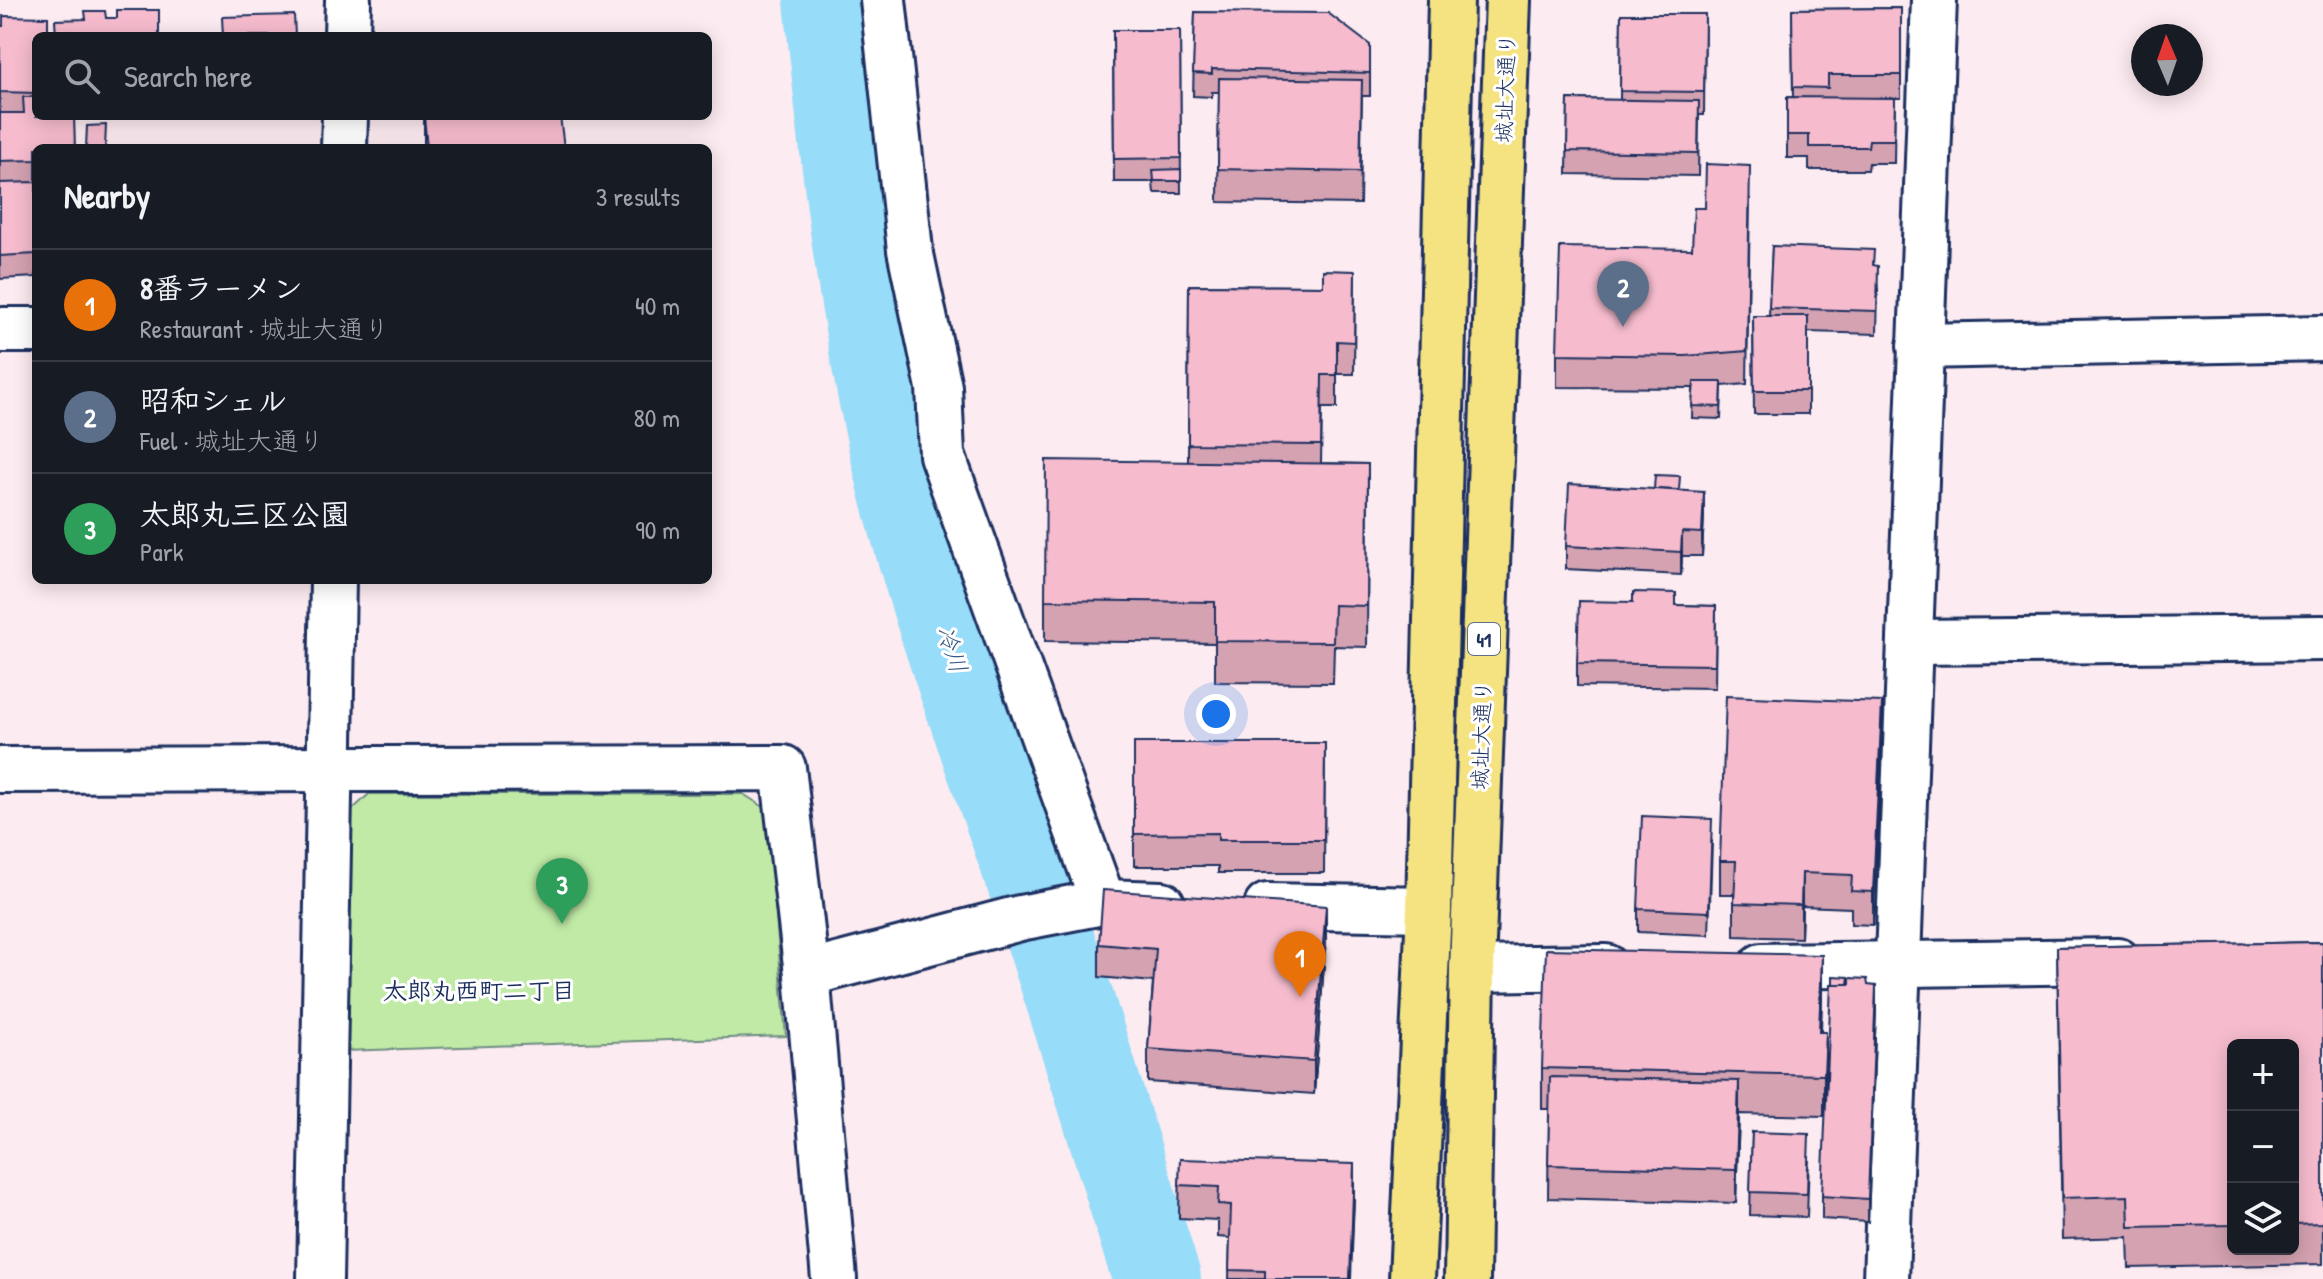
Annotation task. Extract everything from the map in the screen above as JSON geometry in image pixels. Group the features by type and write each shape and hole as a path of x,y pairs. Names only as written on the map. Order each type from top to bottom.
{"highway":[{"name":"41","path":"1412,1279 1429,909 1451,0"},
{"name":"城址大通り","path":"1467,1279 1472,969 1508,0"}],"street":[{"path":"347,32 348,0"},
{"path":"883,0 910,250 939,387 942,455 1103,902"},
{"path":"1886,1279 1934,0"},
{"path":"344,144 345,120"},
{"path":"0,330 32,330"},
{"path":"1920,346 2323,338"},
{"path":"320,1279 333,584"},
{"path":"1912,642 2323,638"},
{"path":"0,770 783,768 807,974 834,1279"},
{"path":"807,974 1020,918 1103,902 1429,909"},
{"path":"1724,966 2165,961"},
{"path":"1472,969 1646,967"}],"green space":[{"path":"369,794 743,794 767,809 786,1036 344,1051 350,812"}],"building":[{"path":"1901,8 1901,75 1828,75 1828,88 1793,87 1792,9"},
{"path":"117,10 159,10 159,32 56,32 55,20 86,19 85,11 105,11 106,18 117,18"},
{"path":"1195,12 1328,13 1370,45 1370,73 1212,69 1212,74 1193,73"},
{"path":"1621,14 1705,14 1704,92 1620,91"},
{"path":"294,15 295,32 223,32 222,17"},
{"path":"3,16 48,17 48,32 32,32 32,93 0,92 0,26 3,26"},
{"path":"1113,30 1180,30 1181,158 1114,159"},
{"path":"1219,78 1362,80 1360,172 1218,169"},
{"path":"23,97 32,97 32,120 74,120 75,144 32,144 32,160 0,161 0,113 24,113"},
{"path":"1787,97 1895,98 1894,140 1869,140 1868,147 1809,147 1809,135 1787,135"},
{"path":"1568,99 1699,101 1698,153 1567,151"},
{"path":"424,120 560,120 564,144 427,144"},
{"path":"106,125 105,144 86,144 87,126"},
{"path":"1706,164 1750,166 1747,351 1685,356 1557,354 1560,247 1692,249 1694,208 1705,208"},
{"path":"1181,169 1181,181 1154,181 1153,170"},
{"path":"32,182 32,254 0,256 0,183"},
{"path":"1772,246 1874,250 1873,265 1878,266 1877,311 1769,308"},
{"path":"1323,270 1355,271 1354,342 1337,341 1337,375 1322,375 1321,445 1188,444 1189,285 1323,286"},
{"path":"1753,316 1808,316 1808,391 1754,391"},
{"path":"1694,382 1722,382 1721,407 1692,406"},
{"path":"1046,460 1368,464 1367,606 1334,605 1333,642 1215,641 1215,602 1045,600"},
{"path":"1655,475 1680,476 1679,490 1654,489"},
{"path":"1569,484 1704,492 1702,533 1682,532 1681,552 1566,546"},
{"path":"1633,592 1676,593 1676,605 1716,606 1715,665 1577,663 1579,601 1633,602"},
{"path":"1726,696 1882,702 1873,892 1851,891 1852,875 1802,873 1801,905 1734,903 1736,861 1720,861"},
{"path":"1134,743 1325,743 1324,840 1218,840 1218,833 1134,834"},
{"path":"1642,816 1712,819 1709,912 1638,909"},
{"path":"1103,890 1326,906 1314,1061 1148,1049 1156,949 1099,944"},
{"path":"2323,942 2323,1223 2299,1224 2299,1039 2227,1039 2227,1225 2129,1227 2128,1196 2062,1198 2057,947"},
{"path":"1546,949 1822,955 1819,1032 1826,1032 1824,1075 1542,1068"},
{"path":"1833,976 1849,977 1848,984 1833,984"},
{"path":"1850,978 1867,979 1868,985 1876,986 1868,1199 1822,1196 1831,984 1850,984"},
{"path":"1550,1077 1739,1081 1736,1170 1548,1165"},
{"path":"1752,1132 1809,1134 1807,1194 1750,1192"},
{"path":"1180,1159 1354,1164 1350,1279 1265,1279 1265,1271 1229,1270 1231,1205 1218,1204 1219,1187 1179,1185"}],"waterway":[{"name":"冷川","path":"828,0 850,196 869,326 911,519 958,672 1059,967 1157,1279"}],"place":[{"name":"昭和シェル","path":"1623,327"},
{"name":"太郎丸三区公園","path":"562,924"},
{"name":"8番ラーメン","path":"1300,997"}],"district":[{"name":"太郎丸西町二丁目","path":"479,990"}]}
